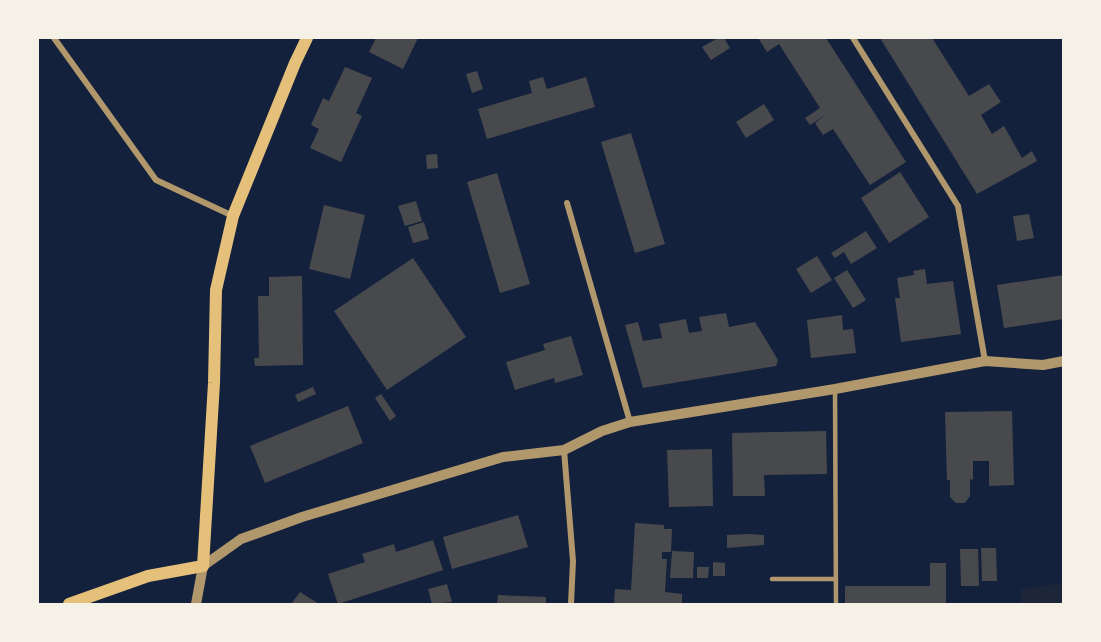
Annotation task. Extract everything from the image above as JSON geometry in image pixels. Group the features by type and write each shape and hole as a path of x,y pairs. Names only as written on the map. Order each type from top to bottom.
{"main road":[{"path":"69,604 148,576 203,566 214,374 216,290 233,216 307,38"}],"street":[{"path":"54,38 156,180 233,216"},
{"path":"853,38 958,206 985,361"},
{"path":"567,203 630,422"},
{"path":"196,604 203,566 241,539 303,517 503,457 564,450 602,431 630,422 985,361 1043,364 1064,362"},
{"path":"564,450 573,561 571,604"}],"lane":[{"path":"835,388 836,604"},
{"path":"772,579 836,579"}],"shaded area":[{"path":"1063,583 1063,604 1022,604 1021,589"}],"building":[{"path":"376,38 418,38 403,69 369,52"},
{"path":"718,38 724,38 730,48 711,60 702,47"},
{"path":"826,38 906,162 870,185 833,129 823,135 815,123 825,115 810,125 805,118 820,108 779,44 767,52 759,39"},
{"path":"880,38 932,38 969,96 989,84 1001,102 981,115 992,134 1004,126 1022,158 1032,151 1037,161 977,194"},
{"path":"345,67 372,78 356,113 362,116 341,162 310,148 319,129 311,125 323,98 329,101"},
{"path":"477,71 483,89 472,93 466,74"},
{"path":"543,77 547,89 586,77 595,107 487,139 478,109 532,93 529,81"},
{"path":"764,104 774,120 746,138 736,122"},
{"path":"631,133 665,244 635,253 601,142"},
{"path":"437,154 438,168 427,169 426,155"},
{"path":"900,172 929,217 889,243 861,198"},
{"path":"497,173 530,284 500,293 467,182"},
{"path":"416,201 422,221 405,226 398,206"},
{"path":"324,205 365,215 350,279 309,269"},
{"path":"1029,214 1034,238 1017,241 1013,216"},
{"path":"424,222 429,239 413,243 408,227"},
{"path":"866,231 877,248 851,264 844,252 835,258 831,253"},
{"path":"817,256 832,280 811,293 796,269"},
{"path":"413,258 466,337 387,390 334,311"},
{"path":"925,269 927,284 953,281 961,334 901,342 895,298 900,298 897,278 914,275 913,271"},
{"path":"847,270 866,300 853,308 834,278"},
{"path":"1064,275 1064,319 1004,328 997,285"},
{"path":"302,276 303,365 255,366 254,358 259,358 258,296 269,296 269,277"},
{"path":"726,313 729,327 755,322 778,360 776,366 643,388 625,325 638,322 643,341 662,338 659,324 686,319 689,333 702,331 699,317"},
{"path":"842,315 843,330 853,329 856,353 811,358 807,320"},
{"path":"571,336 583,375 555,383 554,378 515,390 506,362 545,350 543,344"},
{"path":"313,387 316,394 298,402 295,395"},
{"path":"381,394 396,416 390,421 375,398"},
{"path":"348,406 363,443 265,483 250,446"},
{"path":"1012,411 1014,485 989,486 989,461 973,461 970,496 965,503 956,503 950,497 950,480 947,480 945,412"},
{"path":"826,431 827,474 764,475 765,496 733,496 732,433"},
{"path":"712,449 713,506 669,507 667,450"},
{"path":"518,515 528,547 452,569 443,537"},
{"path":"635,523 664,525 664,529 672,529 671,552 662,552 662,559 667,559 665,592 682,594 682,604 614,604 615,589 631,590"},
{"path":"727,535 764,535 764,545 727,548"},
{"path":"433,540 443,570 338,604 328,574 365,562 362,554 394,544 396,552"},
{"path":"981,548 996,548 997,581 982,581"},
{"path":"960,549 978,549 979,586 961,586"},
{"path":"672,551 694,552 693,578 670,578"},
{"path":"713,562 725,563 725,576 713,576"},
{"path":"930,563 946,563 946,604 845,604 845,586 930,586"},
{"path":"697,567 709,567 708,578 697,578"},
{"path":"447,584 452,602 432,604 428,589"},
{"path":"300,592 319,604 291,604"},
{"path":"498,595 546,597 546,604 497,604"}]}
